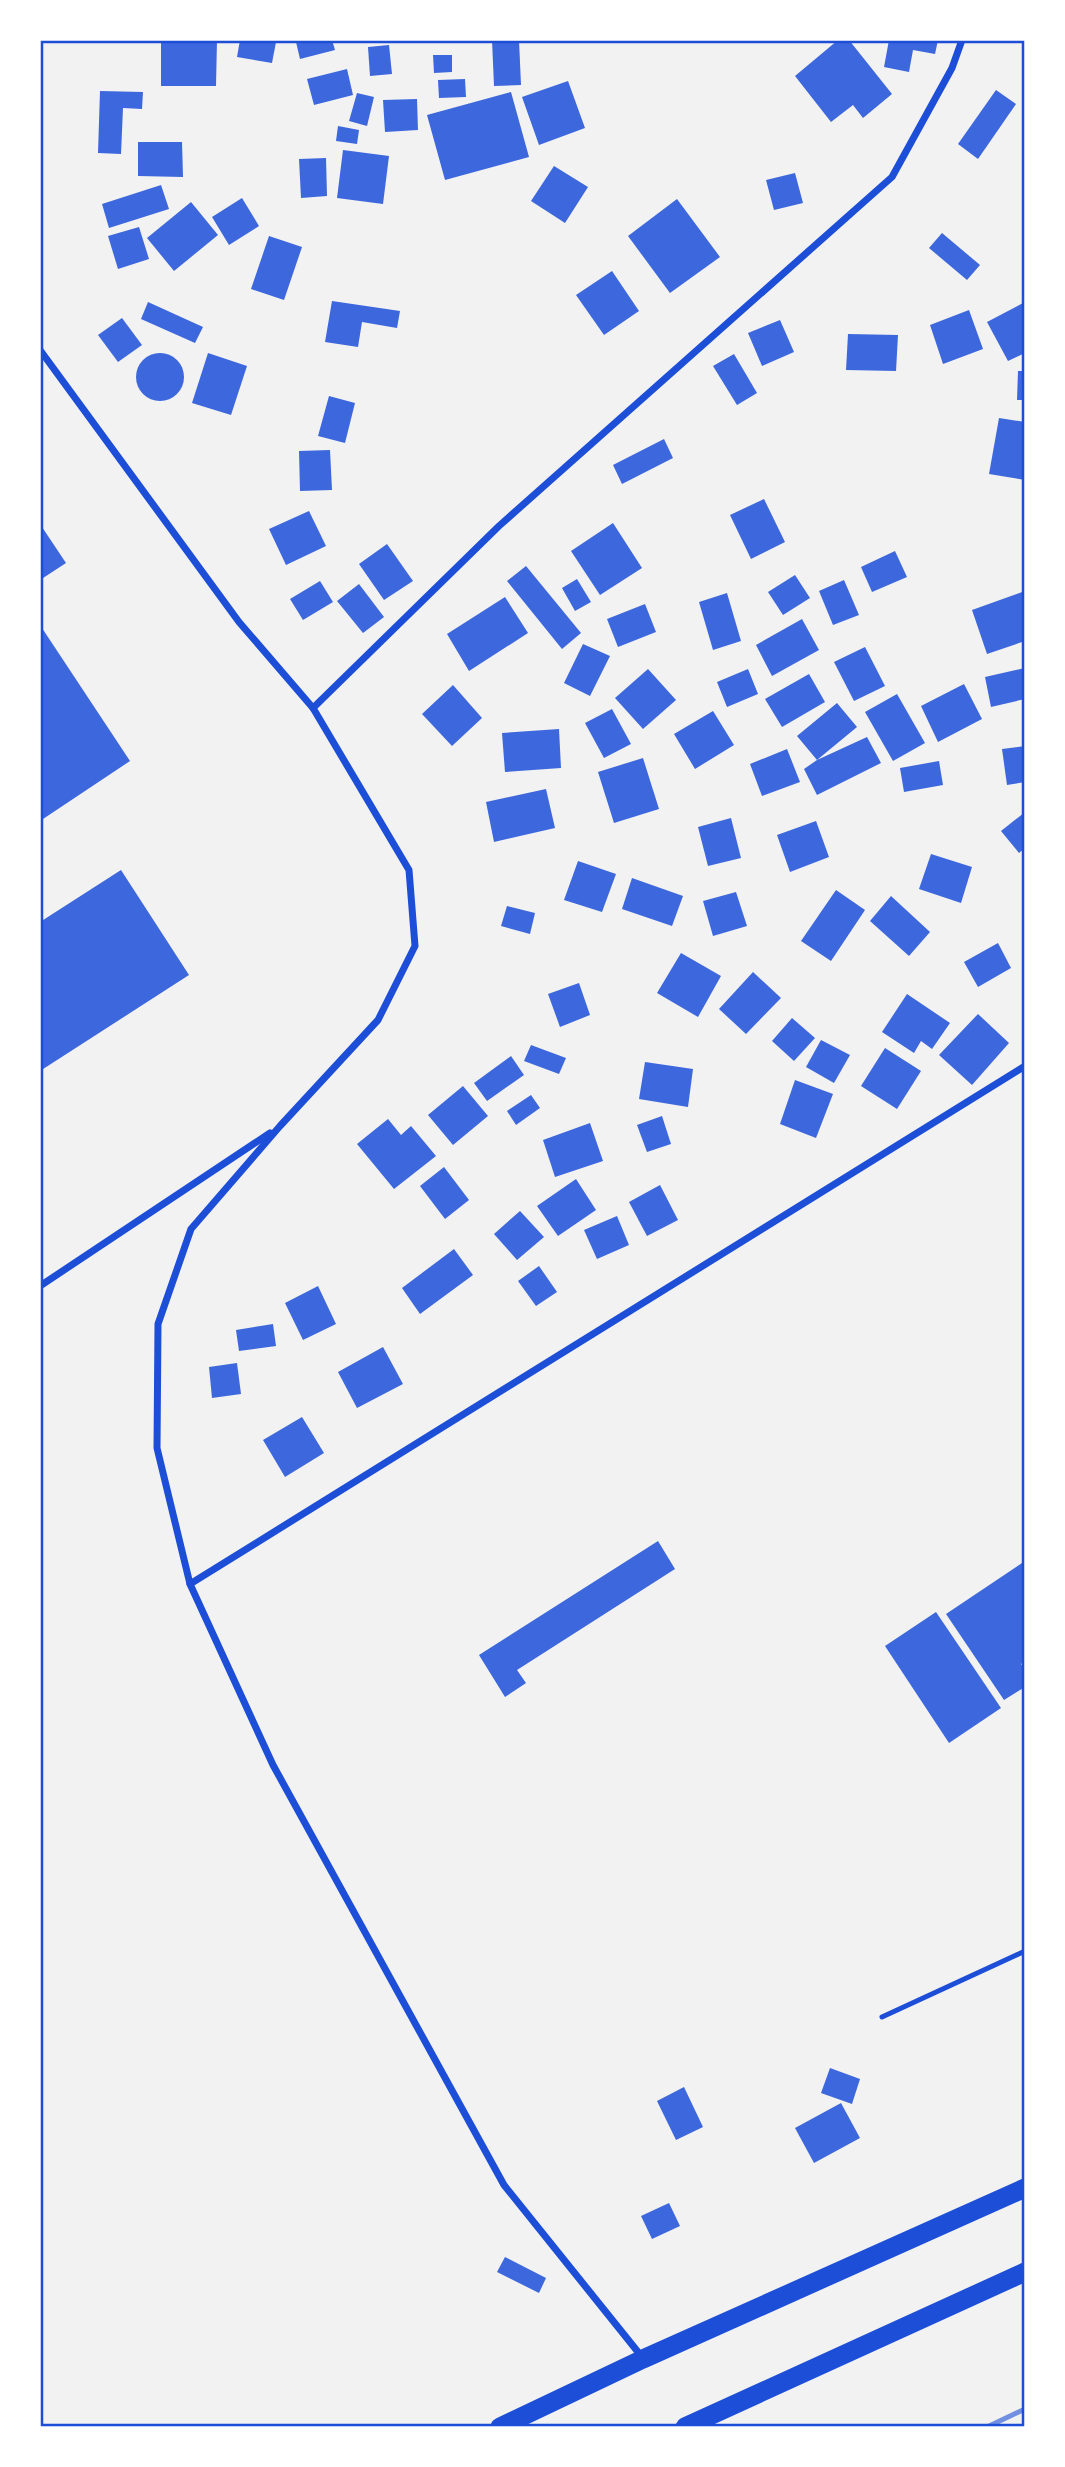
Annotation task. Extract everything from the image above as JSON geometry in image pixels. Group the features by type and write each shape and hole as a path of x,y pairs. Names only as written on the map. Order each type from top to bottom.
{"highway":[{"path":"500,2427 643,2359 1025,2188"},
{"path":"685,2427 1025,2272"}],"street":[{"path":"313,708 499,526 892,177 952,68 962,40"},
{"path":"40,350 239,622 313,708 409,870 415,946 378,1020 279,1126 191,1229 158,1324 156,1448 190,1584 273,1765 504,2185 643,2359"},
{"path":"190,1584 1025,1066"},
{"path":"40,1286 279,1126"}],"lane":[{"path":"882,2017 1025,1951"}],"building":[{"path":"161,40 217,40 216,86 161,86"},
{"path":"240,40 276,42 272,63 237,57"},
{"path":"332,40 335,50 300,59 296,42"},
{"path":"492,40 519,40 521,85 494,86"},
{"path":"838,40 849,40 892,94 863,118 853,105 831,122 795,76"},
{"path":"889,40 938,40 935,54 913,50 909,72 884,67"},
{"path":"389,45 392,74 370,76 368,47"},
{"path":"433,55 452,55 452,72 434,73"},
{"path":"347,69 353,95 314,105 307,79"},
{"path":"465,79 466,97 439,98 438,80"},
{"path":"568,81 585,128 539,145 522,97"},
{"path":"996,90 1016,104 978,159 958,144"},
{"path":"100,91 143,92 142,109 123,108 121,154 98,153"},
{"path":"511,92 529,157 445,180 427,115"},
{"path":"357,93 374,97 367,126 349,121"},
{"path":"417,99 418,130 385,132 383,100"},
{"path":"338,126 359,130 357,144 336,141"},
{"path":"138,142 182,142 183,177 138,176"},
{"path":"343,150 389,156 383,204 337,198"},
{"path":"326,158 327,196 301,198 299,159"},
{"path":"554,166 588,187 565,223 531,201"},
{"path":"795,173 803,203 774,210 766,180"},
{"path":"161,185 169,209 109,228 102,204"},
{"path":"242,198 259,226 229,245 212,217"},
{"path":"677,199 720,257 670,293 628,236"},
{"path":"191,202 218,235 174,271 147,238"},
{"path":"139,227 149,259 118,269 108,236"},
{"path":"942,233 980,265 967,280 929,248"},
{"path":"269,236 302,247 284,300 251,289"},
{"path":"612,271 639,311 604,335 576,295"},
{"path":"332,301 400,311 397,328 362,322 358,347 325,342"},
{"path":"148,302 203,327 195,343 141,319"},
{"path":"1025,302 1025,353 1008,361 987,322"},
{"path":"969,310 983,349 943,364 930,325"},
{"path":"122,318 142,345 118,362 98,335"},
{"path":"780,320 794,352 762,366 748,333"},
{"path":"848,334 898,335 896,371 846,370"},
{"path":"160,353 177,360 184,377 177,394 160,401 143,394 136,377 143,360"},
{"path":"208,353 247,366 231,415 192,403"},
{"path":"734,354 757,393 737,405 713,366"},
{"path":"1018,371 1025,371 1025,400 1017,400"},
{"path":"329,396 355,403 345,443 318,436"},
{"path":"999,418 1025,422 1025,480 989,474"},
{"path":"664,439 673,458 622,484 613,465"},
{"path":"330,450 332,490 300,491 299,451"},
{"path":"764,499 785,542 751,559 730,515"},
{"path":"309,511 326,546 286,565 269,529"},
{"path":"613,523 642,568 600,595 571,551"},
{"path":"40,524 66,563 40,580"},
{"path":"387,544 413,581 384,600 359,564"},
{"path":"895,551 907,577 872,592 861,567"},
{"path":"526,566 581,633 562,649 507,581"},
{"path":"795,575 810,598 783,615 768,592"},
{"path":"577,579 591,602 575,611 562,588"},
{"path":"844,580 859,615 833,625 819,591"},
{"path":"320,581 333,602 303,620 290,599"},
{"path":"359,584 384,617 363,633 337,601"},
{"path":"1025,591 1025,641 987,654 972,610"},
{"path":"727,593 741,641 713,650 699,602"},
{"path":"505,597 528,633 469,671 447,634"},
{"path":"645,604 656,632 618,647 607,619"},
{"path":"802,619 819,650 772,676 756,645"},
{"path":"40,625 130,761 40,821"},
{"path":"583,644 610,656 590,696 564,683"},
{"path":"865,647 885,686 854,701 834,662"},
{"path":"1025,668 1025,699 991,707 985,677"},
{"path":"648,669 676,700 643,729 615,698"},
{"path":"748,669 758,694 727,707 717,682"},
{"path":"809,674 825,702 782,727 765,699"},
{"path":"964,684 982,719 938,742 921,706"},
{"path":"453,685 482,718 452,746 422,714"},
{"path":"897,694 925,743 893,761 865,712"},
{"path":"837,703 857,727 817,760 797,736"},
{"path":"612,709 631,744 604,758 585,723"},
{"path":"713,711 734,745 695,769 674,734"},
{"path":"559,729 561,768 505,772 502,733"},
{"path":"867,737 881,763 817,795 804,769 817,760"},
{"path":"1025,746 1025,782 1007,785 1002,749"},
{"path":"787,749 800,782 762,796 750,764"},
{"path":"643,758 659,809 614,823 598,772"},
{"path":"939,761 943,785 904,792 900,768"},
{"path":"546,789 555,828 494,842 486,802"},
{"path":"1025,812 1025,848 1019,853 1001,831"},
{"path":"731,818 741,858 708,866 698,827"},
{"path":"816,821 829,857 790,872 777,835"},
{"path":"931,854 972,867 961,903 919,889"},
{"path":"578,861 616,874 602,912 564,900"},
{"path":"121,870 189,975 40,1071 40,922"},
{"path":"632,878 683,896 672,926 622,909"},
{"path":"836,890 865,910 831,961 801,941"},
{"path":"736,892 747,926 713,936 703,901"},
{"path":"891,896 930,932 909,956 870,921"},
{"path":"507,906 535,913 530,934 501,926"},
{"path":"998,943 1011,968 978,987 964,962"},
{"path":"681,953 721,976 698,1017 657,993"},
{"path":"753,972 781,998 746,1034 719,1009"},
{"path":"579,983 590,1015 560,1027 548,994"},
{"path":"907,994 950,1023 932,1049 921,1041 914,1053 882,1032"},
{"path":"978,1014 1009,1043 972,1085 939,1055"},
{"path":"792,1018 815,1038 794,1061 772,1041"},
{"path":"821,1040 850,1055 834,1083 806,1067"},
{"path":"531,1045 566,1058 559,1074 524,1061"},
{"path":"885,1048 921,1071 897,1109 861,1086"},
{"path":"511,1056 524,1075 487,1101 474,1083"},
{"path":"645,1062 693,1069 688,1107 639,1099"},
{"path":"795,1080 833,1094 816,1138 780,1124"},
{"path":"463,1086 488,1116 453,1145 428,1115"},
{"path":"531,1095 540,1108 516,1125 507,1111"},
{"path":"662,1116 671,1144 647,1152 637,1125"},
{"path":"388,1119 401,1135 411,1126 436,1156 394,1189 357,1144"},
{"path":"590,1123 603,1161 555,1177 543,1140"},
{"path":"444,1167 469,1200 445,1219 420,1186"},
{"path":"576,1179 596,1210 558,1236 537,1206"},
{"path":"660,1185 678,1220 647,1236 629,1202"},
{"path":"520,1211 544,1237 517,1260 494,1234"},
{"path":"617,1216 629,1245 597,1259 584,1230"},
{"path":"454,1249 473,1275 420,1314 402,1288"},
{"path":"539,1266 557,1292 536,1306 518,1281"},
{"path":"318,1286 336,1324 303,1340 285,1303"},
{"path":"273,1324 276,1346 239,1351 236,1330"},
{"path":"383,1347 403,1384 357,1408 338,1372"},
{"path":"237,1363 241,1394 212,1398 209,1367"},
{"path":"302,1417 324,1453 285,1477 263,1440"},
{"path":"658,1541 675,1569 517,1670 526,1683 505,1697 479,1655"},
{"path":"1025,1561 1025,1661 1021,1664 1025,1669 1025,1687 1004,1700 946,1614"},
{"path":"936,1612 1001,1708 949,1743 885,1646"},
{"path":"830,2068 860,2079 852,2104 821,2093"},
{"path":"684,2087 703,2127 676,2140 657,2101"},
{"path":"841,2103 860,2138 814,2163 795,2128"},
{"path":"669,2203 680,2226 652,2239 641,2216"},
{"path":"505,2257 546,2278 539,2293 497,2272"}],"railway":[{"path":"987,2427 1025,2409"}]}
